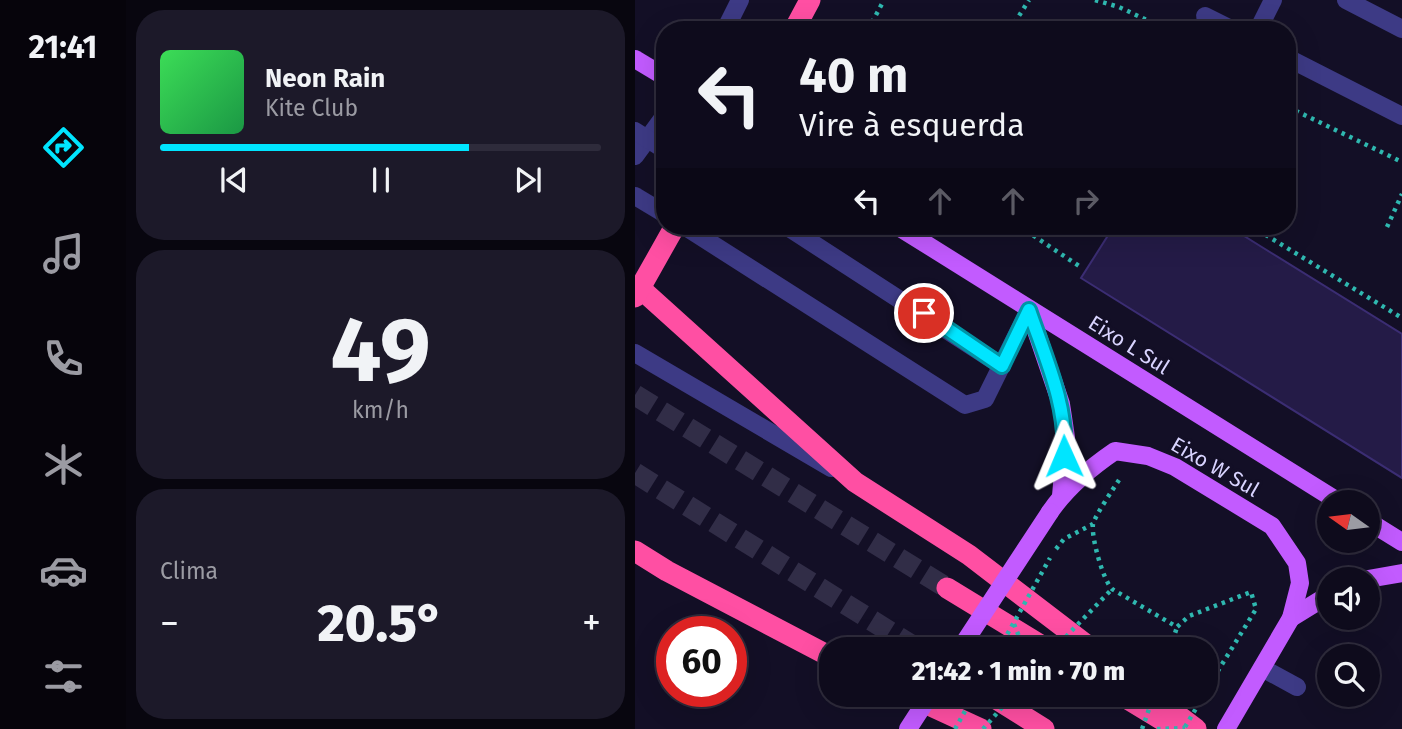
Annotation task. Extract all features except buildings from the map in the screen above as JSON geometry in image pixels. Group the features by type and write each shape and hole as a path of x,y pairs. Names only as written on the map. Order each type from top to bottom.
{"highway":[{"path":"799,21 810,0"},
{"path":"670,235 637,292 855,482 969,555 1076,637"},
{"path":"635,551 667,571 819,651"},
{"path":"947,588 1027,637"},
{"path":"933,707 982,729"},
{"path":"1009,707 1044,729"},
{"path":"1144,707 1186,729"},
{"path":"1165,707 1186,729"}],"main road":[{"path":"635,59 656,72"},
{"name":"Eixo L Sul","path":"911,235 1320,490"},
{"path":"1029,310 1061,404 1066,437 1061,496"},
{"name":"Eixo W Sul","path":"968,637 1061,496 1091,468 1115,451 1148,456 1175,467 1271,527 1288,547 1297,564 1300,583 1291,618 1226,729"},
{"path":"1381,529 1402,542"},
{"path":"1380,577 1402,573"},
{"path":"1291,618 1317,602"},
{"path":"908,729 922,707"}],"lane":[{"path":"730,21 740,0"},
{"path":"1262,21 1273,0"},
{"path":"1346,0 1402,29"},
{"path":"1205,16 1215,21"},
{"path":"1296,62 1402,116"},
{"path":"635,156 656,127"},
{"path":"635,131 656,144"},
{"path":"635,196 656,209"},
{"path":"697,235 965,405 985,399 1029,310"},
{"path":"801,235 885,287 1002,366"},
{"path":"635,353 855,482"},
{"path":"1262,668 1297,687"}],"path":[{"path":"873,21 884,0"},
{"path":"1016,21 1029,0"},
{"path":"1095,0 1119,7 1149,21"},
{"path":"1118,0 1119,7"},
{"path":"1296,111 1402,162"},
{"path":"1387,227 1402,194"},
{"path":"1034,235 1082,268"},
{"path":"1267,235 1402,318"},
{"path":"1006,637 1064,539 1093,524 1119,480"},
{"path":"1093,524 1105,582 1112,589 1177,627"},
{"path":"1066,637 1112,589"},
{"path":"1174,637 1177,627 1189,616 1251,592 1256,609 1218,672"},
{"path":"1014,623 1019,637"},
{"path":"955,729 967,707"},
{"path":"982,729 1002,707"},
{"path":"1142,729 1149,707"},
{"path":"1157,729 1186,729 1198,707"}],"tunnel":[{"path":"635,395 947,588"},
{"path":"635,473 898,637"}],"route":[{"path":"924,313 1002,366 1029,310 1061,404 1066,437 1064,456"}]}
